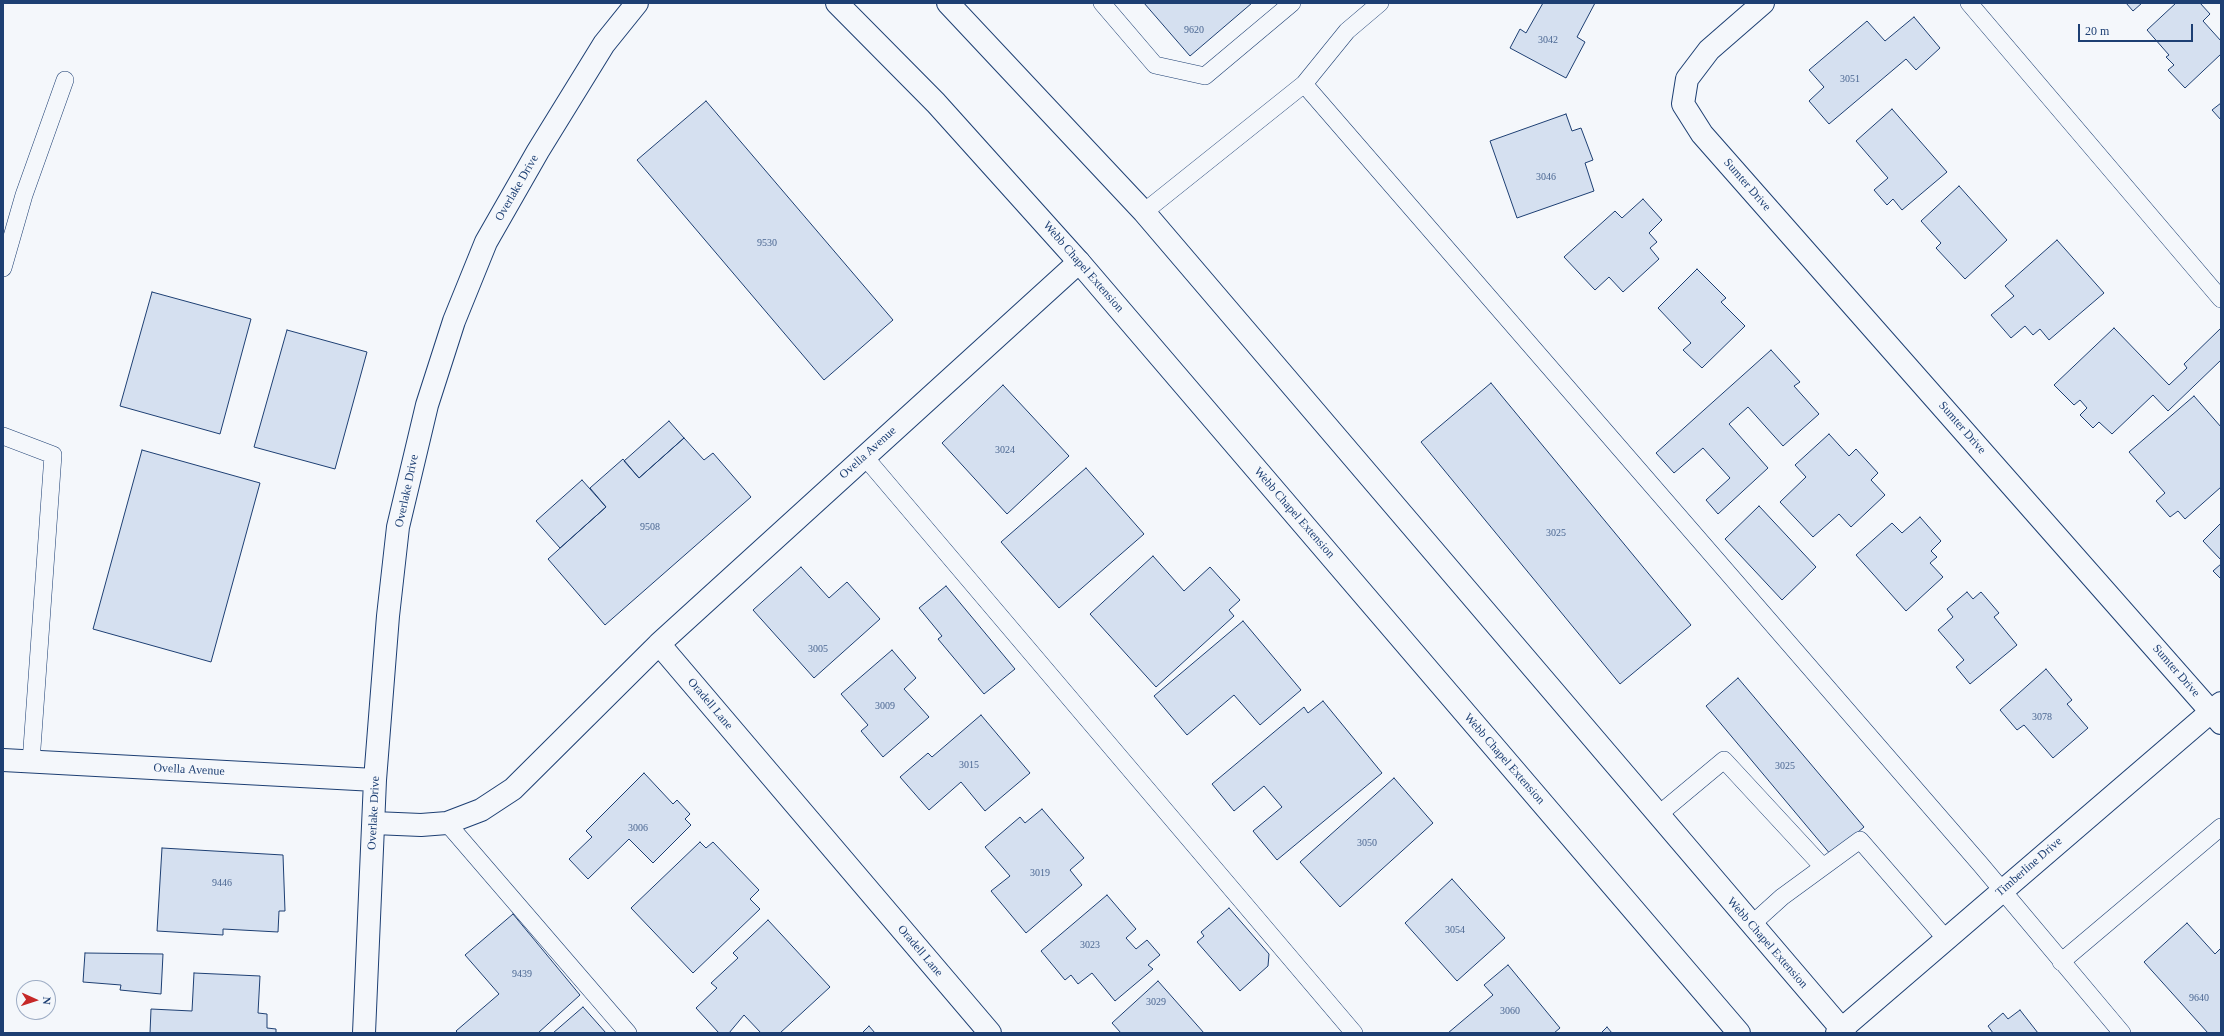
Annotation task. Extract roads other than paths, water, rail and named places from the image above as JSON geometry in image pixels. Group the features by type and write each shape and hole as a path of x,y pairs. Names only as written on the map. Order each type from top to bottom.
{"street":[{"name":"Overlake Drive","path":"364,1033 375,780 388,616 398,527 427,404 454,321 486,242 538,151 604,44 637,3"},
{"name":"Webb Chapel Extension","path":"837,3 936,103 1079,262 1739,1033"},
{"name":"Webb Chapel Extension","path":"948,3 1144,212 1841,1032"},
{"name":"Sumter Drive","path":"1763,3 1709,50 1687,79 1683,104 1702,134 2218,712"},
{"name":"Ovella Avenue","path":"659,644 1079,262"},
{"path":"374,823 421,825 447,823 481,810 513,789 659,644"},
{"name":"Oradell Lane","path":"659,644 990,1033"},
{"name":"Timberline Drive","path":"1841,1032 2002,890 2218,712"},
{"name":"Ovella Avenue","path":"3,760 375,780"}],"lane":[{"path":"1102,3 1155,65 1205,76 1292,3"},
{"path":"1144,212 1304,84 1347,31 1380,3"},
{"path":"1969,3 2221,299"},
{"path":"3,268 24,195 66,80"},
{"path":"1304,84 1981,864 2061,962 2122,1033"},
{"path":"3,436 53,455 31,762"},
{"path":"864,456 1354,1033"},
{"path":"1658,815 1724,760 1823,867"},
{"path":"447,823 628,1033"},
{"path":"2061,962 2221,827"},
{"path":"1751,925 1782,897 1860,840 1946,939"}]}
